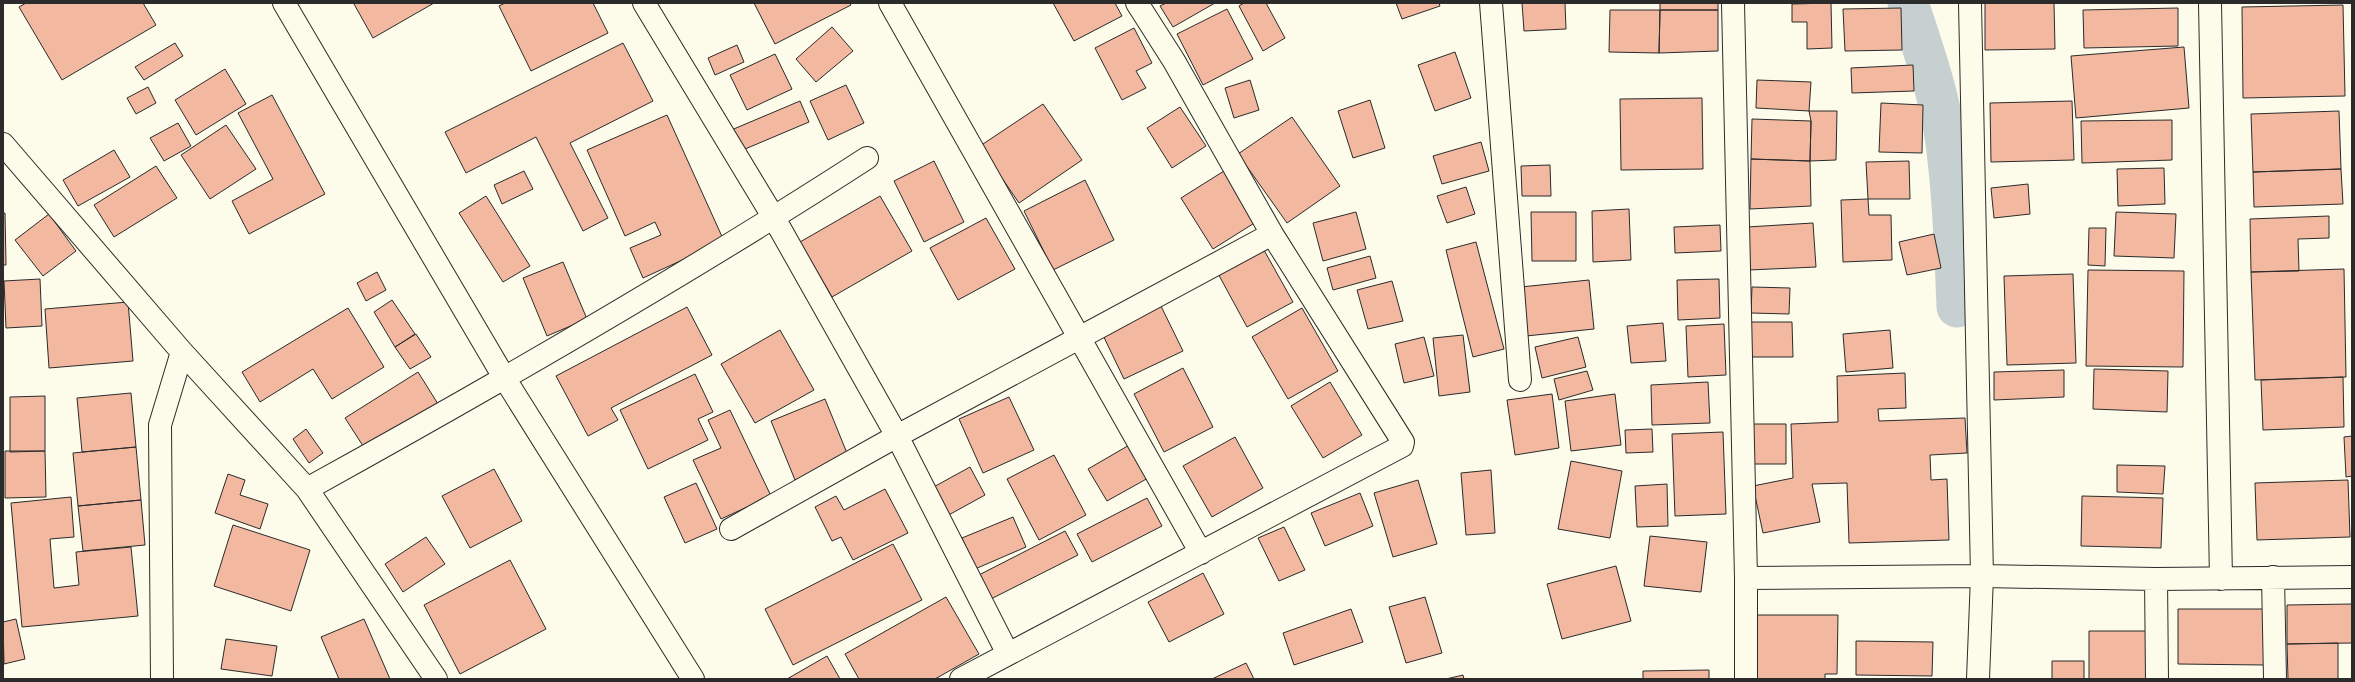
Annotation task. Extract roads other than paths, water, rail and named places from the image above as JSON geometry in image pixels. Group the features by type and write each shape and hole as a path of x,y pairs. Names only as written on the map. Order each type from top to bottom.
{"street":[{"path":"284,3 505,379 693,679"},
{"path":"644,3 774,218 897,436 1008,654"},
{"path":"890,3 1201,553"},
{"path":"961,679 1402,446 1403,442 1272,234 1174,61 1137,3"},
{"path":"1733,3 1746,578 1746,679"},
{"path":"1970,3 1982,576 1978,679"},
{"path":"2210,3 2221,579"},
{"path":"1490,4 1520,380"},
{"path":"3,144 182,352 307,489 436,679"},
{"path":"307,489 505,379 774,218 866,158"},
{"path":"731,529 897,436 1272,234"},
{"path":"162,679 160,426 182,352"},
{"path":"1746,578 1982,576 2221,579 2273,577 2352,577"},
{"path":"2273,577 2275,679"},
{"path":"2156,579 2157,679"}],"waterway":[{"path":"1908,3 1940,108 1946,143 1952,204 1957,307"}]}
